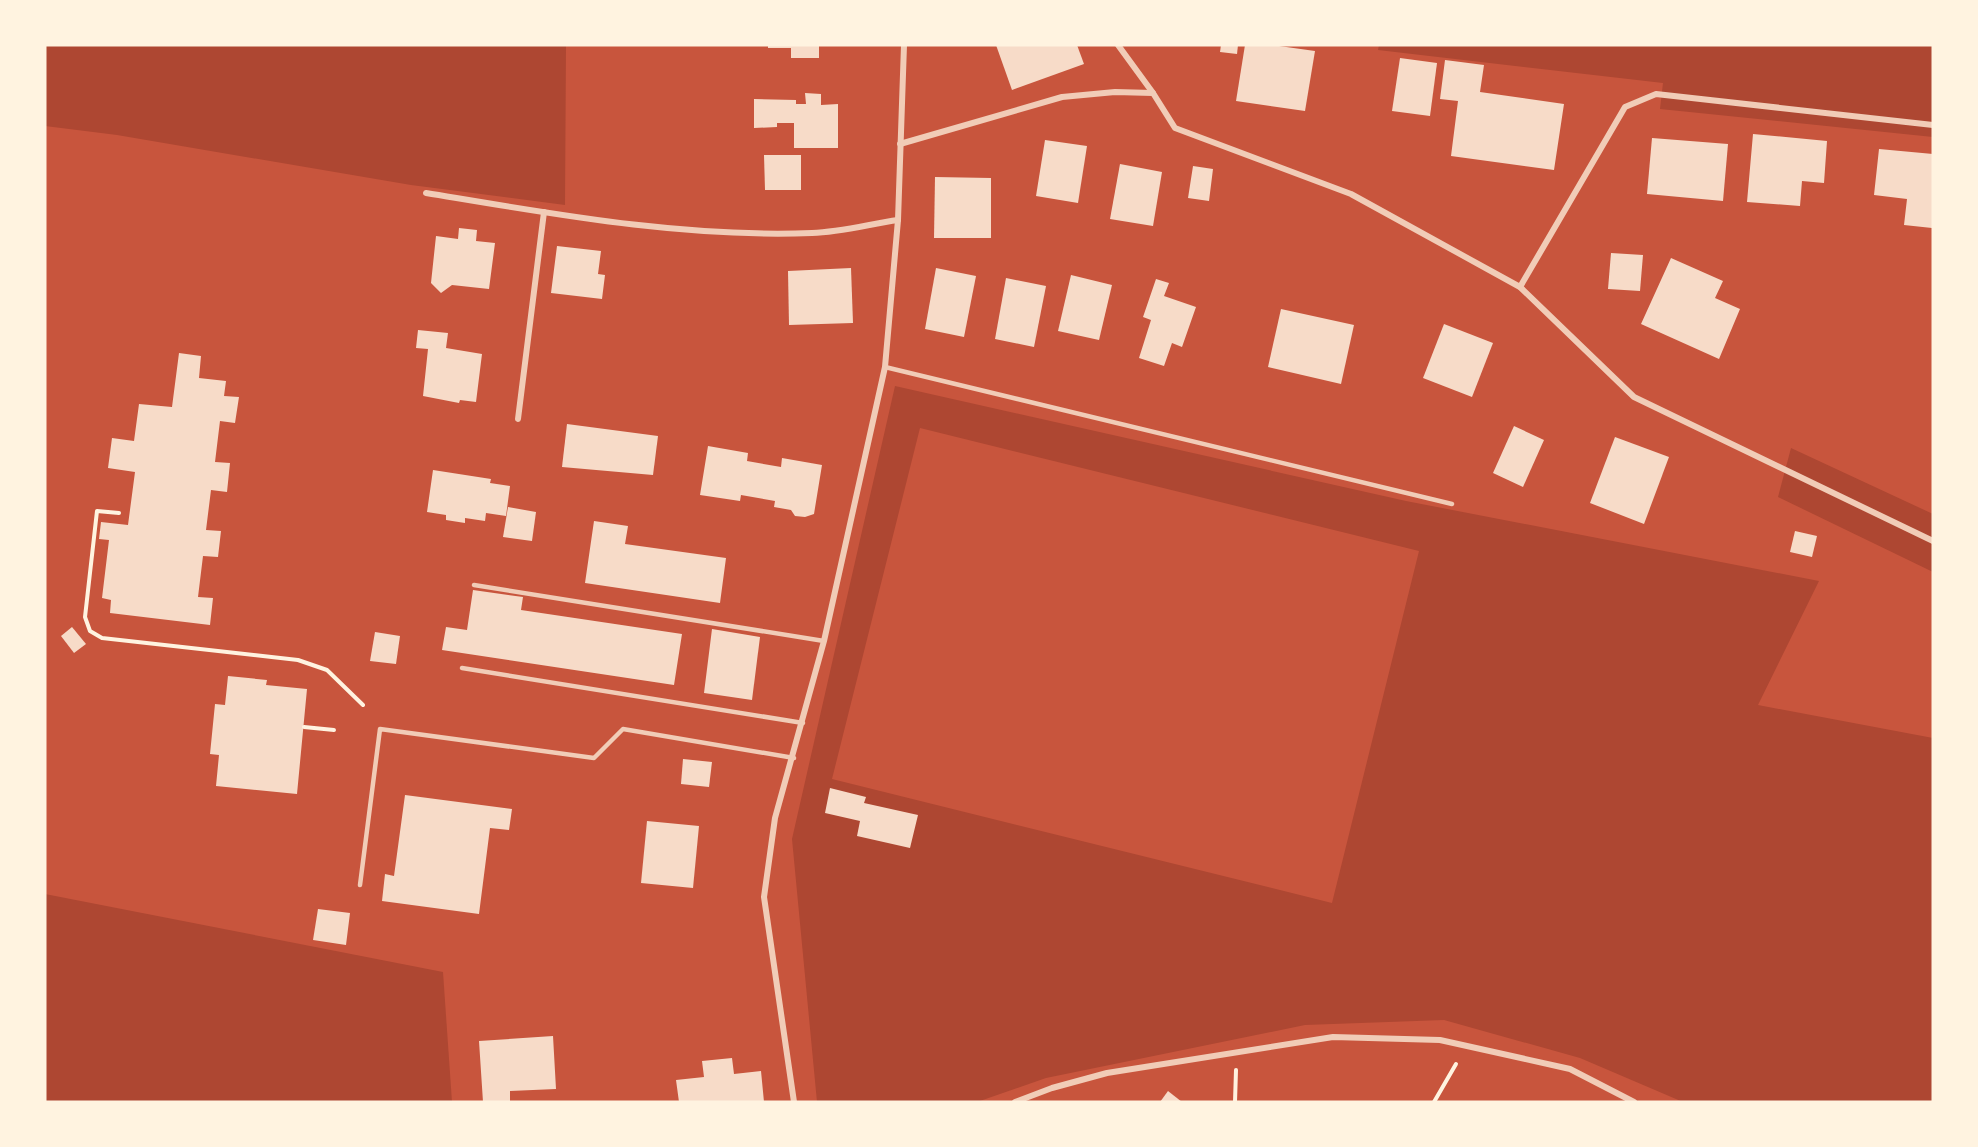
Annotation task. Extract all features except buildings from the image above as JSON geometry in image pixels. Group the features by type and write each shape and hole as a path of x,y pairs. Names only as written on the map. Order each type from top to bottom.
{"street":[{"path":"794,1102 765,897 775,818 794,758 824,641 885,367 898,220 904,45"},
{"path":"1118,45 1175,128 1351,194 1520,287 1634,397 1933,541"},
{"path":"900,144 1062,97 1115,92 1153,93"},
{"path":"1520,287 1625,107 1656,94 1933,125"},
{"path":"426,193 544,212 707,232 814,233 898,220"},
{"path":"518,419 544,212"},
{"path":"1014,1102 1052,1088 1107,1073 1333,1037 1440,1040 1570,1069 1634,1102"}],"lane":[{"path":"885,367 1452,504"},
{"path":"474,585 824,641"},
{"path":"462,668 803,723"},
{"path":"360,885 381,729 594,758 623,729 794,758"}],"path":[{"path":"119,513 97,511 85,617 90,631 102,638 298,660 327,670 363,705"},
{"path":"304,727 334,730"},
{"path":"1434,1102 1466,1046"},
{"path":"1235,1102 1237,1052"}],"shaded area":[{"path":"45,45 566,45 565,205 411,185 117,135 45,126"},
{"path":"1379,45 1933,45 1933,137 1660,109 1663,83 1378,50"},
{"path":"895,386 1406,501 1819,581 1758,705 1933,738 1933,1102 1683,1102 1580,1058 1444,1020 1305,1025 1046,1078 977,1102 817,1102 792,839","holes":["920,428 1419,551 1332,903 832,779"]},
{"path":"1791,448 1933,514 1933,572 1778,497"},
{"path":"45,894 443,972 452,1102 45,1102"}]}
